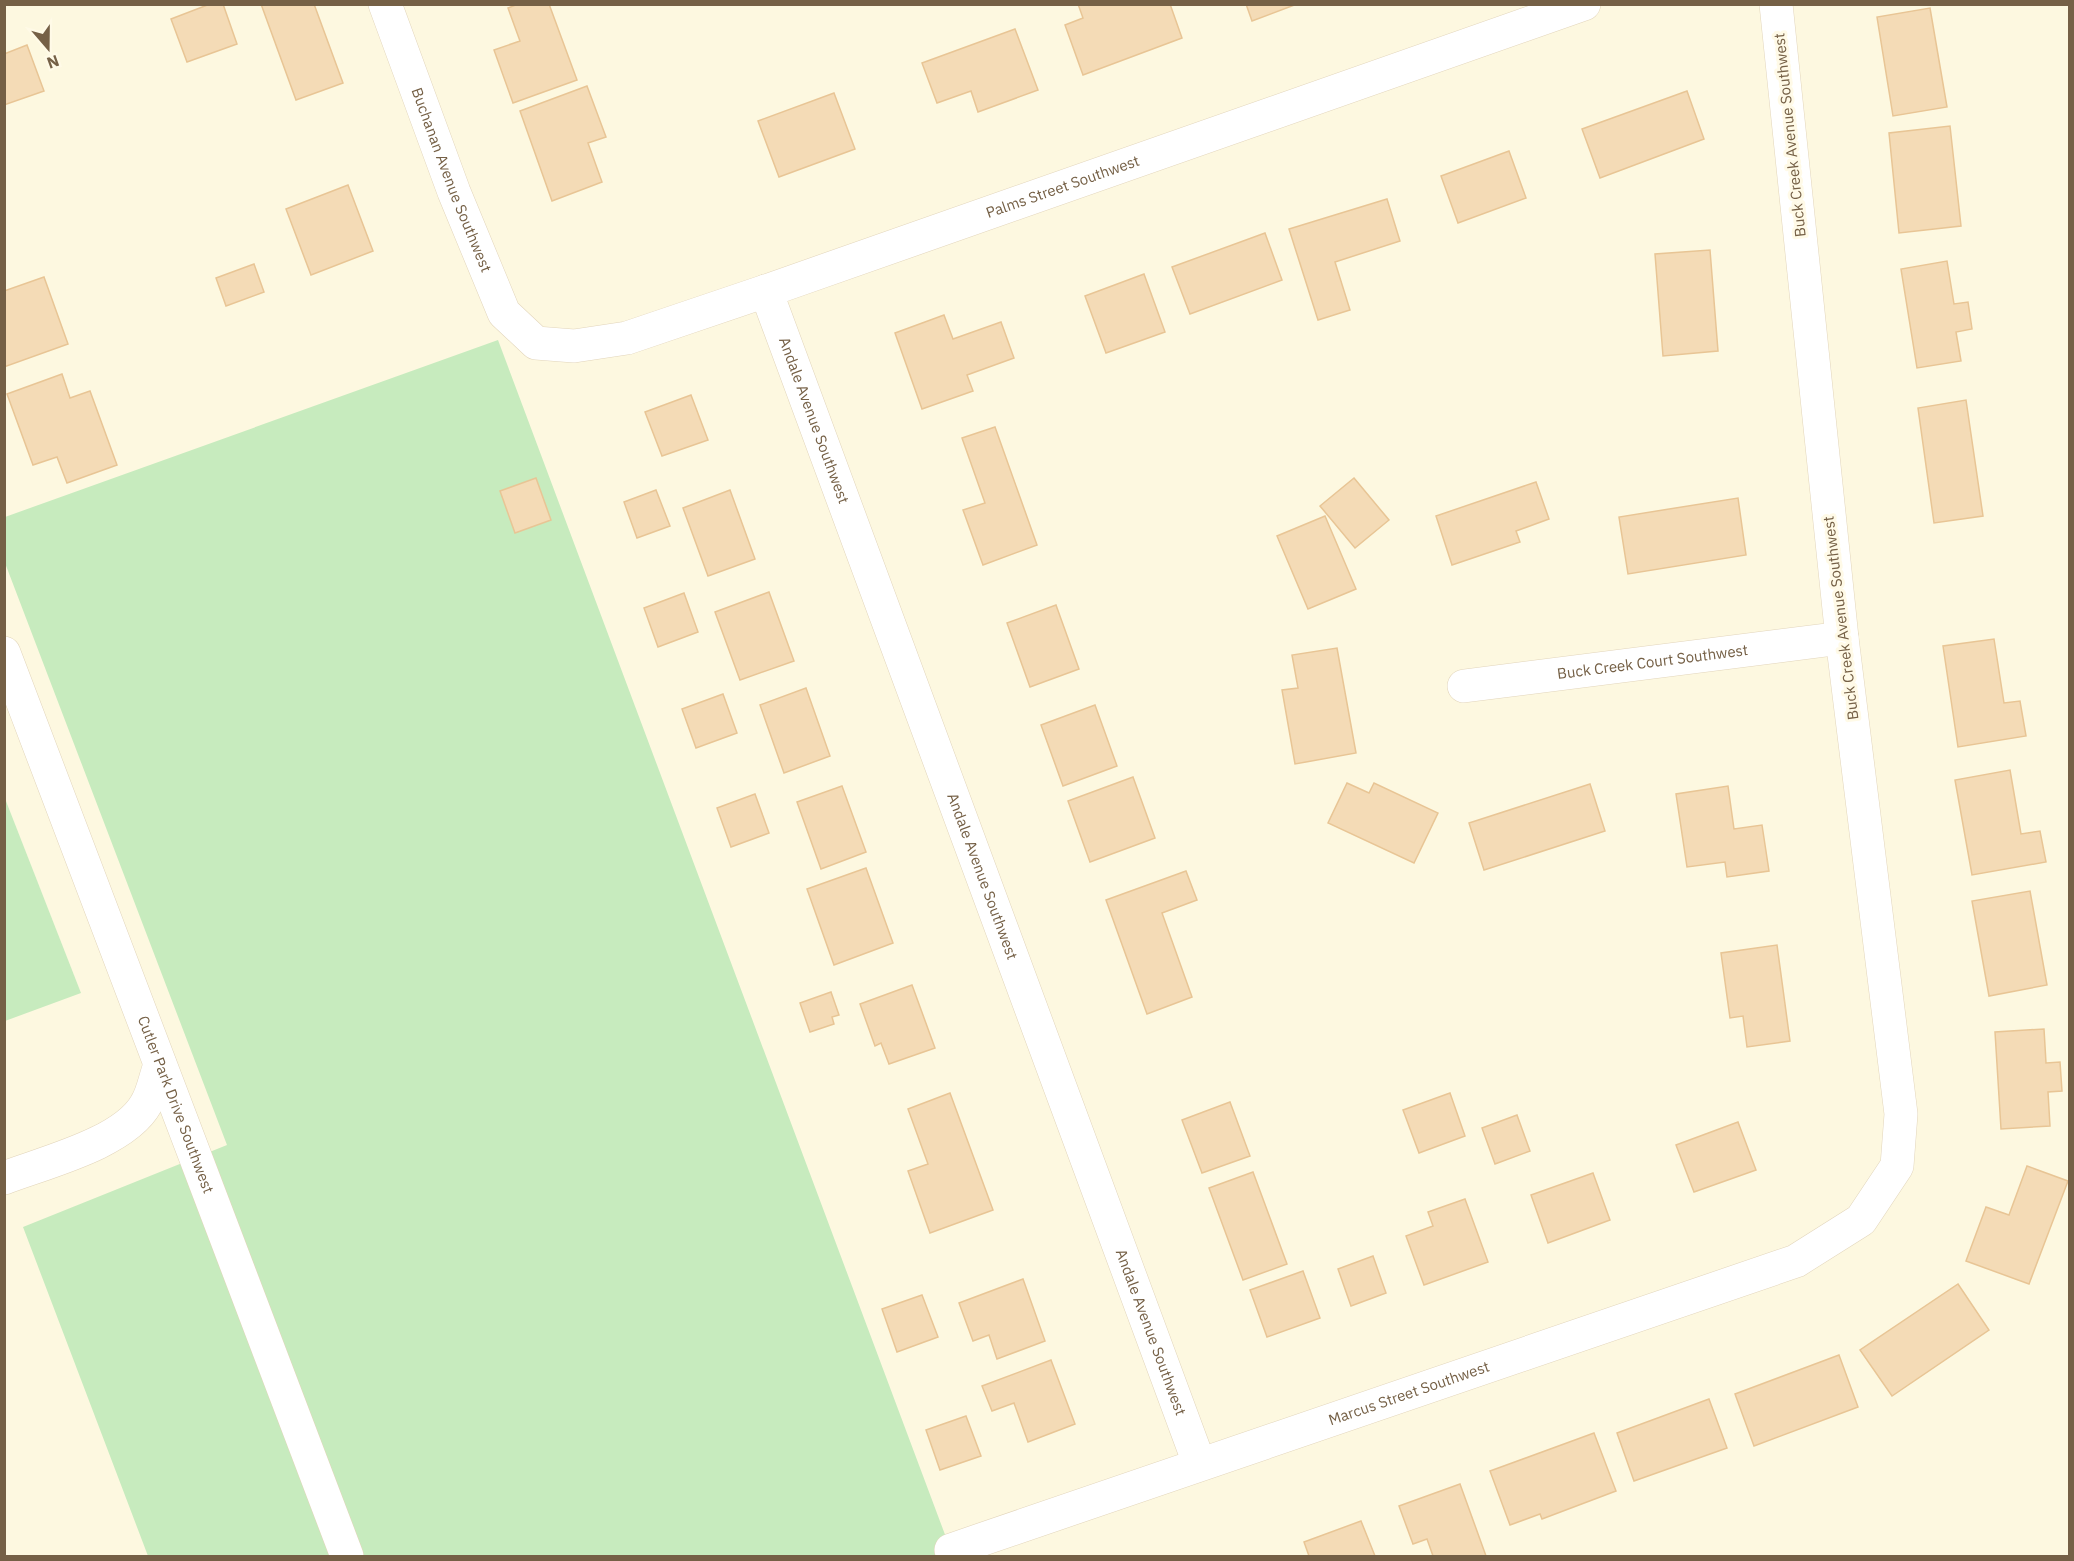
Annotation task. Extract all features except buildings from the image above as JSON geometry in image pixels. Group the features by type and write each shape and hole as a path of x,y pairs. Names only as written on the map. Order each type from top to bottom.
{"street":[{"name":"Buchanan Avenue Southwest","path":"385,4 454,192 504,313 536,343"},
{"name":"Palms Street Southwest","path":"536,343 574,346 627,338 1584,4"},
{"name":"Buck Creek Avenue Southwest","path":"1776,4 1842,638 1901,1114 1897,1166 1861,1220"},
{"name":"Andale Avenue Southwest","path":"766,291 1200,1463"},
{"name":"Buck Creek Court Southwest","path":"1464,686 1842,638"},
{"name":"Cutler Park Drive Southwest","path":"4,653 347,1557"},
{"path":"4,1178 115,1136 133,1122 147,1103 160,1065"},
{"name":"Marcus Street Southwest","path":"951,1550 1796,1261 1861,1220"}],"green space":[{"path":"498,340 953,1556 148,1556 23,1227 227,1145 5,563 5,517"},
{"path":"4,796 81,993 5,1021 4,1021"}]}
